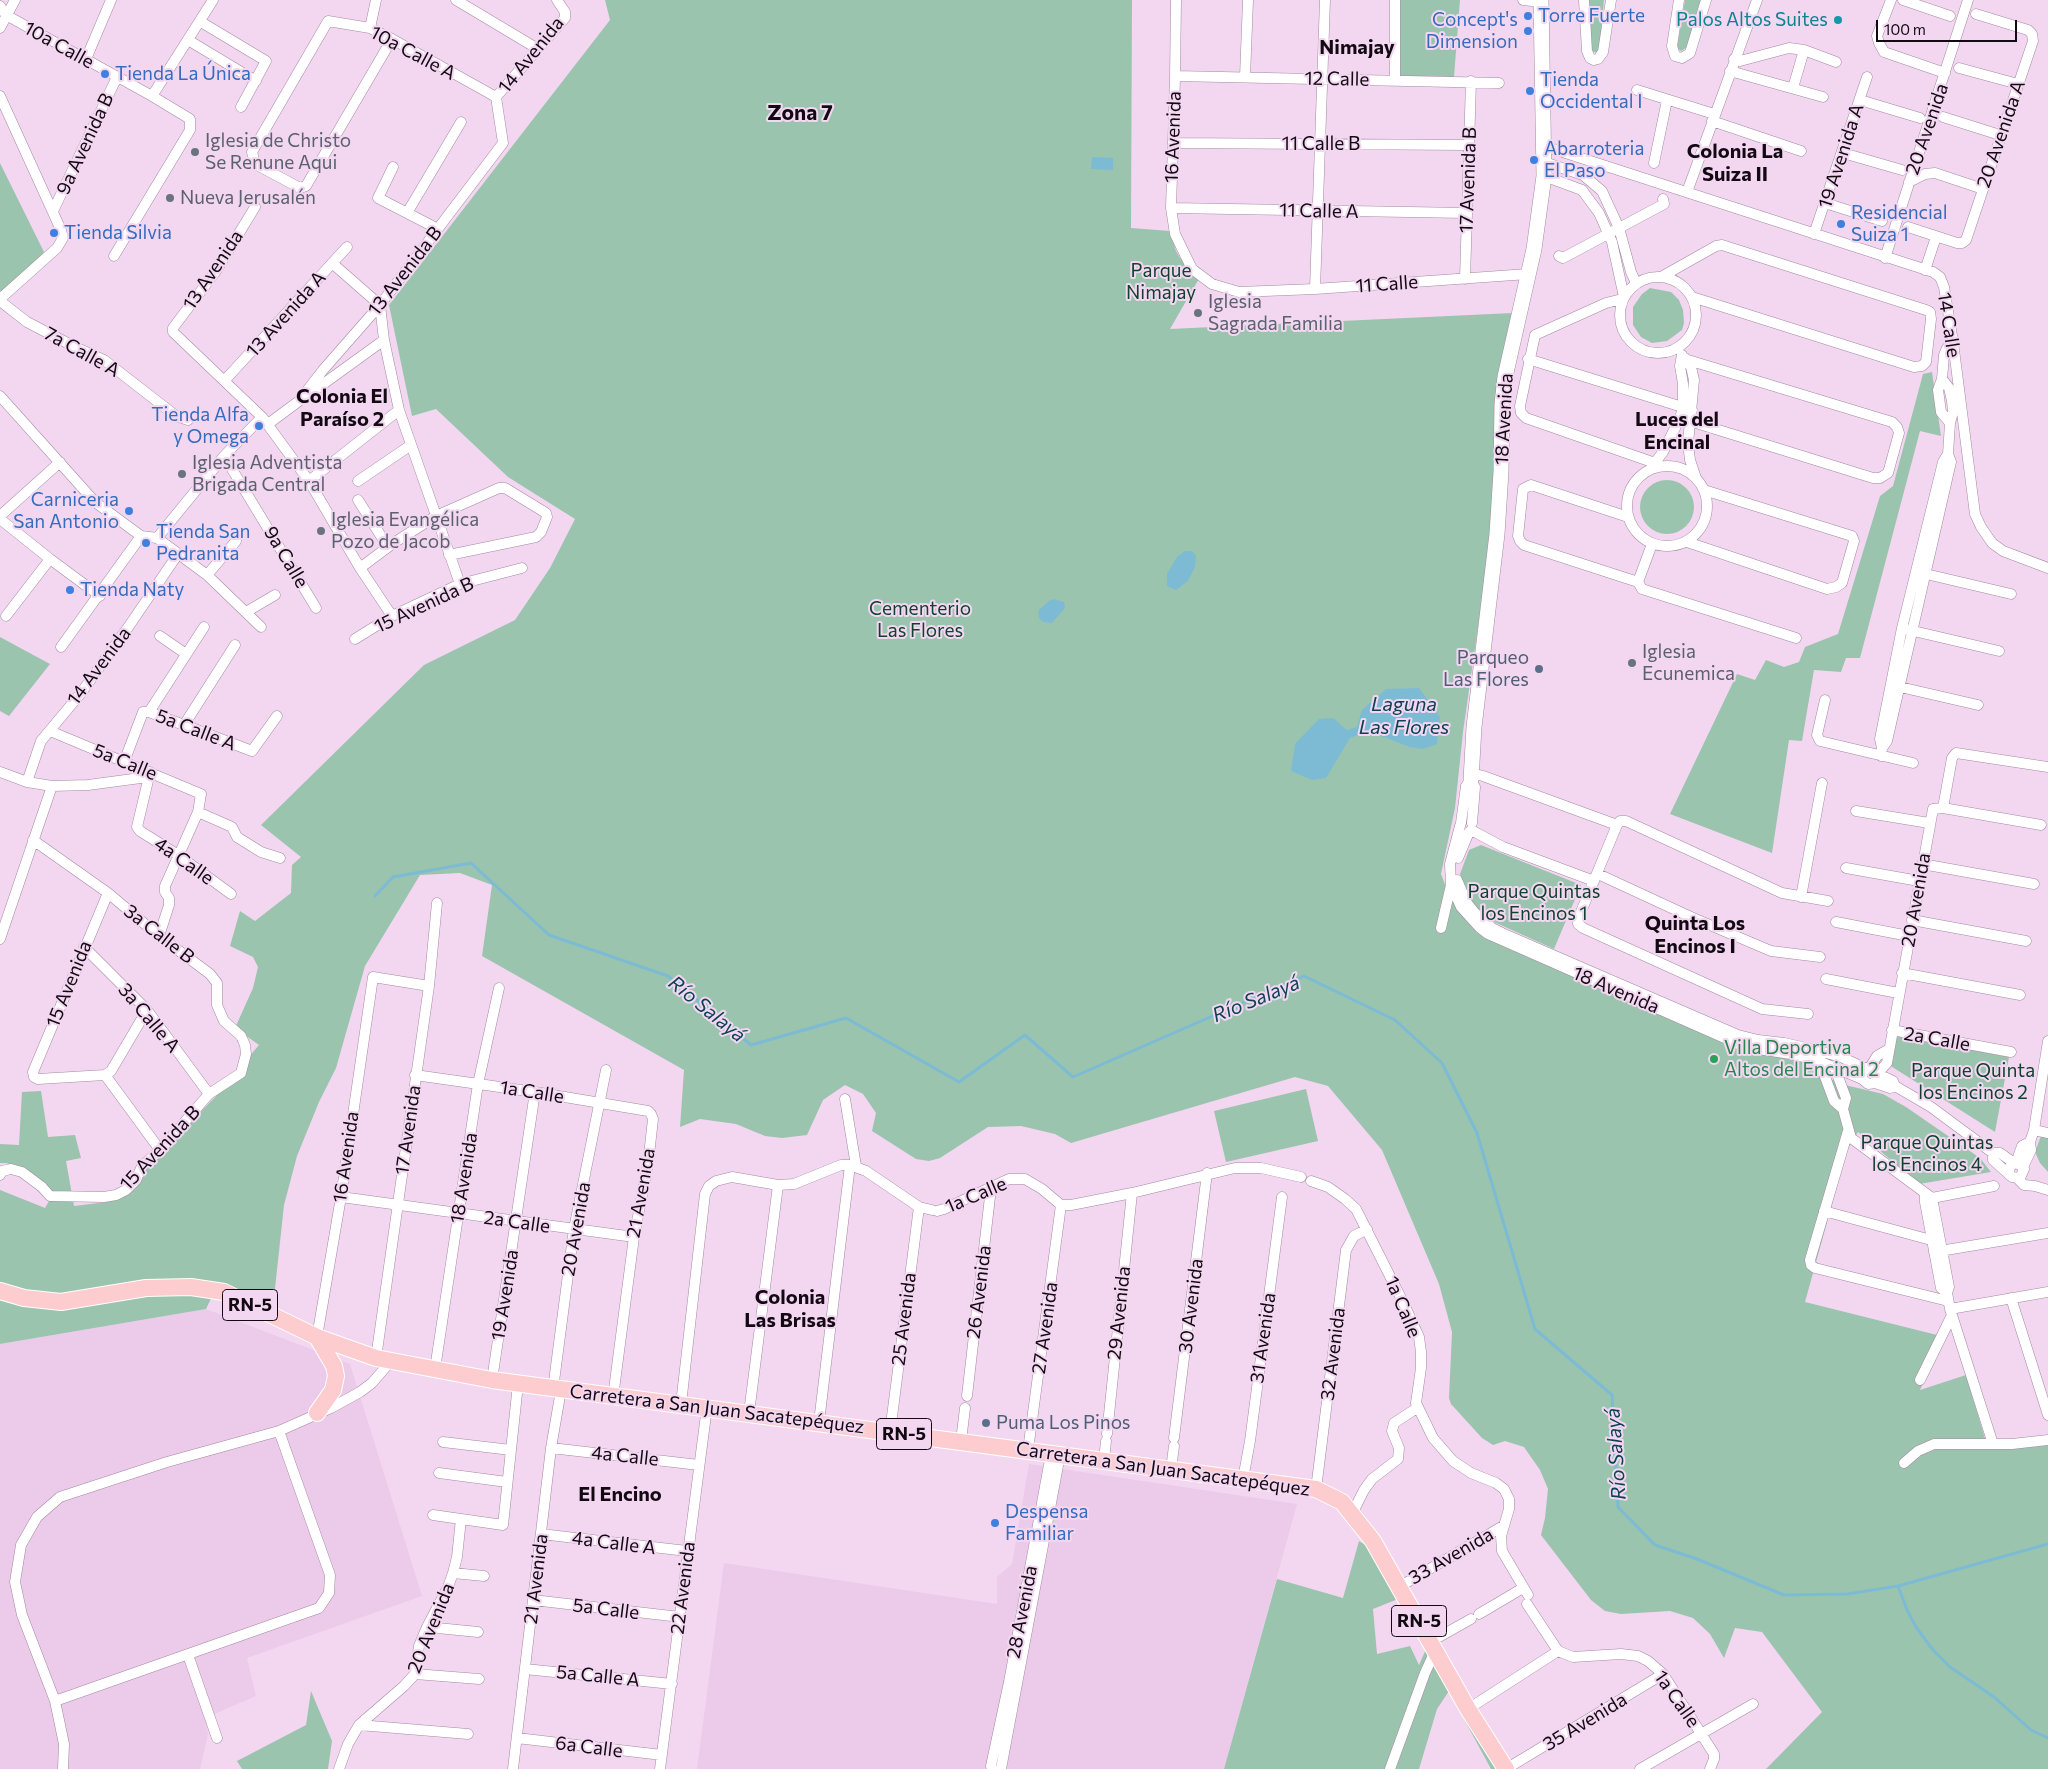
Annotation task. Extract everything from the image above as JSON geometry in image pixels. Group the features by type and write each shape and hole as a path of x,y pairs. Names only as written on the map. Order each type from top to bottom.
{"main road":[{"name":"Carretera a San Juan Sacatepéquez","path":"0,1291 24,1298 62,1302 146,1288 191,1287 224,1292 317,1337 384,1360 435,1370 518,1384 1028,1450 1054,1460 1104,1460 1316,1489 1336,1499 1352,1514 1378,1548 1468,1709 1506,1769"},
{"path":"316,1414 333,1390 336,1376 334,1366 317,1337"}],"street":[{"path":"0,28 15,0"},
{"path":"86,59 111,0"},
{"path":"152,96 213,0"},
{"path":"370,28 376,0"},
{"path":"456,0 538,48"},
{"name":"14 Avenida","path":"496,98 565,18 565,12 557,0"},
{"name":"16 Avenida","path":"1176,0 1171,208 1175,234 1192,269"},
{"path":"1245,77 1248,0"},
{"path":"1315,289 1325,0"},
{"path":"1395,0 1395,80"},
{"path":"1523,0 1541,1"},
{"path":"1584,0 1587,51 1590,58 1594,60 1598,60 1603,52 1611,0"},
{"path":"1679,0 1672,51 1675,56 1682,58 1690,53 1706,0"},
{"path":"1687,192 1756,0"},
{"path":"1891,0 1878,36 1879,43 1884,52 1945,73"},
{"path":"1903,0 1950,16"},
{"name":"20 Avenida","path":"1885,258 1968,0"},
{"name":"18 Avenida","path":"1541,1 1544,169 1536,240 1505,377 1496,534 1474,727 1471,776 1466,786 1467,827 1455,874 1461,893 1467,904 1483,922 1492,928 1738,1035 1784,1043 1829,1054 1873,1074 1890,1088 1895,1086 1931,1107 1993,1153"},
{"name":"10a Calle","path":"0,6 6,15 190,119 190,130 114,256"},
{"name":"20 Avenida A","path":"1936,237 1957,243 1962,243 1966,240 2033,41 2032,34 2028,30 1976,14"},
{"name":"10a Calle A","path":"392,39 306,186 300,188 254,164 252,152 327,22 330,21 370,28 392,39 496,98"},
{"path":"200,22 266,62 241,107"},
{"path":"188,40 256,81"},
{"path":"1734,59 1740,62 1788,48 1804,50 1836,62"},
{"path":"1793,88 1804,50"},
{"path":"1959,68 2018,84"},
{"path":"1730,71 1823,97"},
{"name":"12 Calle","path":"1175,76 1499,82"},
{"name":"9a Avenida B","path":"53,211 116,77"},
{"name":"19 Avenida A","path":"1814,234 1843,153 1867,77"},
{"name":"17 Avenida B","path":"1465,279 1471,81"},
{"path":"1636,90 1801,151"},
{"path":"0,96 63,234 58,248 0,300"},
{"name":"13 Avenida B","path":"157,538 224,456 265,421 299,400 380,305 503,144 496,98"},
{"path":"1654,162 1667,100"},
{"path":"1860,100 1920,118"},
{"path":"1943,118 2000,135"},
{"path":"407,213 461,122"},
{"name":"11 Calle B","path":"1173,143 1469,145"},
{"name":"14 Calle","path":"1544,146 1933,272 1940,277 1944,287 1953,342 1975,514 1992,543 2003,551 2048,568"},
{"path":"1843,153 1902,170"},
{"path":"393,166 378,198 438,229"},
{"path":"1544,169 1583,175 1602,191 1614,230 1636,283"},
{"path":"1544,169 1586,194 1614,230 1623,298"},
{"path":"1908,182 1925,174 1935,173 1983,189"},
{"path":"1577,187 1583,175"},
{"path":"1559,256 1563,258 1664,204 1663,199"},
{"path":"1825,203 1882,221"},
{"name":"13 Avenida","path":"226,380 173,333 173,328 216,271 255,207"},
{"name":"11 Calle A","path":"1171,208 1467,213"},
{"path":"1908,227 1936,237 1925,270"},
{"path":"1661,277 1716,246 1722,245 1916,307 1930,312 1931,319 1926,362 1922,366 1914,367 1692,297"},
{"name":"13 Avenida A","path":"226,380 347,247"},
{"path":"332,263 380,305 384,340 399,410 460,584"},
{"name":"11 Calle","path":"1192,269 1212,284 1239,292 1315,289 1528,274"},
{"path":"1680,418 1690,422 1873,478 1880,478 1888,473 1899,433 1897,427 1892,422 1683,354 1655,353 1643,350 1633,344 1625,335 1620,323 1619,311 1623,298 1636,283 1649,277 1673,280 1684,287 1692,297 1695,306 1695,325 1686,341 1683,354 1694,380 1687,409 1680,418 1663,452 1633,485 1628,495 1626,506 1628,517 1637,533 1652,544 1663,547 1676,546 1687,542 1698,532 1706,519 1708,505 1704,490 1696,478 1690,460 1688,443 1690,422 1687,409"},
{"path":"1623,298 1606,303 1535,335 1528,360 1520,406 1521,412 1526,418 1652,466 1674,467 1686,471 1696,478"},
{"name":"7a Calle A","path":"0,300 28,322 104,360 175,415 188,420"},
{"path":"299,400 384,340"},
{"path":"1882,752 1887,741 1900,687 1907,630 1926,574 1943,462 1948,454 1950,423 1941,412 1938,390 1942,379 1944,355 1947,348 1953,342"},
{"path":"1528,360 1687,409"},
{"path":"226,380 265,421 309,481 360,568 392,616"},
{"path":"0,396 95,502 141,536 157,538 207,575 261,627"},
{"path":"309,481 399,410"},
{"path":"358,481 411,445"},
{"name":"9a Calle","path":"224,456 316,608"},
{"path":"60,462 0,518 50,560 100,596"},
{"path":"1628,517 1531,484 1523,489 1518,536 1524,545 1638,582 1642,590 1796,638"},
{"path":"360,568 388,547 436,516 499,488 504,488 546,513 547,517 540,534 536,537 449,555"},
{"path":"1687,542 1827,588 1836,587 1842,583 1854,542 1852,536 1704,490"},
{"path":"1882,752 1880,739 1939,498"},
{"path":"358,500 388,547"},
{"path":"61,647 100,596 141,536"},
{"path":"207,575 236,541"},
{"path":"1638,582 1652,544"},
{"name":"14 Avenida","path":"27,782 41,741 80,693 124,633 178,554"},
{"path":"6,616 50,560"},
{"name":"15 Avenida B","path":"355,639 392,616 460,584 522,568"},
{"path":"1926,574 2011,594"},
{"path":"246,612 275,595"},
{"path":"124,762 145,713 204,627"},
{"path":"1907,630 1999,651"},
{"path":"160,636 186,654"},
{"path":"184,725 235,645"},
{"path":"1900,687 1978,705"},
{"path":"1825,700 1817,735 1820,741 1882,752 1913,763"},
{"name":"5a Calle A","path":"145,713 184,725 252,752 277,716"},
{"name":"5a Calle","path":"50,731 124,762 149,775 201,794 198,812"},
{"path":"1943,808 1952,758 1956,753 2048,767"},
{"path":"0,772 27,782 52,786 88,785 149,775"},
{"name":"4a Calle","path":"149,775 137,827 140,831 231,894"},
{"path":"1471,776 1483,776 1617,825"},
{"path":"1801,897 1822,783"},
{"path":"0,939 52,786"},
{"path":"1856,812 1929,823 1933,809 1943,808 2041,825"},
{"path":"159,936 169,905 165,886 198,812 232,827 237,838 261,852 280,858"},
{"path":"1808,1014 1762,1009 1583,928 1578,924 1578,918 1620,821 1626,821 1782,893 1828,901"},
{"name":"20 Avenida","path":"1873,1074 1887,1063 1929,823"},
{"path":"1467,827 1503,846 1596,877 1771,951 1820,957"},
{"name":"18 Avenida","path":"1467,827 1450,864 1451,885 1461,907 1470,918 1479,927 1498,939 1744,1047 1791,1054 1819,1061 1862,1079 1868,1084 1873,1074"},
{"name":"3a Calle B","path":"33,840 108,893 159,936 210,974 217,983 217,1005 224,1021 241,1036 246,1054"},
{"path":"1922,864 2034,884"},
{"path":"1846,868 1919,881"},
{"path":"1441,928 1451,885"},
{"name":"15 Avenida","path":"105,1075 38,1079 34,1077 33,1072 108,893"},
{"name":"17 Avenida","path":"384,1360 397,1204 429,986 437,903"},
{"path":"1912,920 2026,941"},
{"path":"1836,922 1909,936"},
{"name":"3a Calle A","path":"84,947 147,1010 208,1094"},
{"path":"1902,973 2020,995"},
{"name":"16 Avenida","path":"317,1337 341,1197 373,977 429,986"},
{"path":"1826,979 1898,993"},
{"name":"18 Avenida","path":"435,1370 478,1084 499,988"},
{"path":"147,1010 111,1071 105,1075 160,1150"},
{"name":"2a Calle","path":"1892,1030 2011,1052"},
{"path":"2019,1166 2022,1146 2030,1142 2034,1130 2045,1070 2048,1040"},
{"path":"1815,1050 1834,1102 1843,1108"},
{"name":"15 Avenida B","path":"0,1175 2,1171 12,1169 22,1172 42,1187 50,1196 104,1197 116,1195 126,1190 136,1180 142,1166 160,1150 208,1094 241,1073 246,1054"},
{"path":"1829,1054 1846,1098 1843,1108 1851,1138 1929,1196 1938,1252 1940,1288 1949,1305 1994,1444"},
{"name":"20 Avenida","path":"557,1389 574,1229 606,1070"},
{"name":"1a Calle","path":"415,1075 535,1092 648,1111"},
{"name":"19 Avenida","path":"492,1380 535,1092"},
{"path":"819,1422 853,1166 845,1099"},
{"name":"21 Avenida","path":"612,1396 634,1237 648,1164 653,1119 648,1111"},
{"path":"2034,1130 2048,1132"},
{"path":"1848,1131 1810,1260 1811,1265 1815,1268 1949,1305 2048,1292"},
{"path":"2035,1186 2033,1177 2000,1153 1993,1153 1993,1160 2024,1185 2048,1190"},
{"path":"681,1404 705,1194 709,1186 725,1177 732,1176 778,1185 794,1184 842,1165 853,1166"},
{"name":"1a Calle","path":"853,1166 885,1182 919,1207 934,1211 944,1209 1009,1179 1025,1179 1042,1189 1061,1205"},
{"path":"2013,1176 2010,1167 2019,1166"},
{"path":"1061,1205 1071,1205 1132,1193 1207,1173 1235,1168 1261,1168 1301,1177"},
{"name":"30 Avenida","path":"1171,1469 1207,1173"},
{"name":"1a Calle","path":"1311,1181 1328,1187 1356,1209 1404,1304 1418,1337 1421,1368 1416,1398 1417,1408"},
{"path":"749,1413 778,1185"},
{"path":"1938,1252 1931,1240 1925,1202 1929,1196 1994,1186"},
{"name":"26 Avenida","path":"967,1396 990,1188"},
{"name":"29 Avenida","path":"1104,1460 1132,1193"},
{"name":"2a Calle","path":"341,1197 634,1237"},
{"name":"31 Avenida","path":"1243,1478 1250,1441 1282,1197"},
{"name":"27 Avenida","path":"1028,1450 1061,1205"},
{"name":"25 Avenida","path":"890,1432 919,1207"},
{"path":"1824,1212 1931,1240"},
{"name":"32 Avenida","path":"1316,1489 1346,1250 1354,1236 1367,1229"},
{"path":"1938,1252 2048,1234"},
{"path":"2011,1298 2048,1415"},
{"path":"1920,1380 1949,1305"},
{"path":"64,1769 64,1744 55,1701 22,1615 15,1582 21,1544 37,1516 60,1497 167,1462 279,1431 360,1392 372,1383 384,1360"},
{"path":"433,1515 502,1525 518,1384"},
{"name":"21 Avenida","path":"513,1769 557,1389"},
{"name":"22 Avenida","path":"660,1769 707,1407"},
{"path":"961,1441 965,1408"},
{"path":"1352,1514 1372,1479 1398,1459 1399,1448 1392,1431 1394,1424 1417,1408 1433,1438 1453,1461 1504,1489 1509,1509 1501,1536 1502,1551 1558,1651 1468,1709"},
{"path":"55,1701 319,1608 329,1593 330,1575 279,1431"},
{"path":"1904,1463 1918,1451 1934,1444 2024,1443 2048,1440"},
{"path":"443,1442 511,1450"},
{"name":"4a Calle","path":"550,1448 699,1464"},
{"name":"28 Avenida","path":"992,1769 991,1766 1054,1460"},
{"name":"28 Avenida","path":"1001,1769 1054,1460"},
{"path":"439,1473 507,1482"},
{"name":"20 Avenida","path":"339,1769 348,1744 359,1724 404,1686 415,1674 419,1646 453,1573 457,1557 461,1519"},
{"name":"33 Avenida","path":"1399,1586 1503,1526"},
{"name":"4a Calle A","path":"541,1534 687,1551"},
{"path":"453,1573 484,1576"},
{"path":"1390,1769 1433,1647 1475,1616 1526,1596"},
{"name":"5a Calle","path":"533,1600 680,1617"},
{"path":"427,1627 478,1632"},
{"name":"1a Calle","path":"1558,1651 1573,1657 1621,1654 1638,1656 1648,1661 1663,1674 1714,1754 1711,1767"},
{"path":"188,1655 217,1738"},
{"name":"5a Calle A","path":"525,1669 672,1684"},
{"path":"415,1674 479,1679"},
{"name":"35 Avenida","path":"1506,1769 1663,1674"},
{"path":"1640,1769 1753,1704"},
{"path":"359,1724 468,1734"},
{"name":"6a Calle","path":"517,1738 662,1756"}],"shaded area":[{"path":"206,1309 350,1364 422,1596 247,1658 256,1696 205,1718 208,1734 200,1769 0,1769 0,1344"},
{"path":"1029,1464 1297,1504 1224,1769 697,1769 724,1563 997,1604 997,1577 1012,1564"}],"green space":[{"path":"605,0 1132,0 1131,228 1170,231 1180,258 1190,270 1200,277 1170,329 1513,313 1491,536 1463,732 1455,808 1441,874 1450,898 1468,921 1815,1063 1818,1074 1845,1085 1883,1094 1906,1107 1980,1158 1991,1172 1919,1184 1858,1132 1847,1150 1805,1302 1945,1337 1920,1390 1966,1375 1986,1442 2048,1441 2048,1769 1766,1769 1822,1712 1762,1632 1735,1628 1724,1658 1710,1634 1693,1618 1670,1611 1621,1614 1605,1611 1591,1600 1541,1535 1548,1489 1540,1470 1524,1447 1505,1441 1493,1445 1482,1438 1451,1404 1449,1398 1452,1332 1439,1284 1382,1150 1328,1086 1295,1077 1071,1143 1055,1134 1021,1126 988,1127 940,1158 929,1161 916,1159 872,1131 876,1113 863,1094 845,1085 823,1100 807,1135 782,1138 765,1136 736,1124 700,1119 680,1127 684,1070 482,956 492,885 460,873 420,875 365,966 336,1068 319,1102 297,1156 284,1205 273,1307 217,1286 206,1309 0,1344 0,1190 45,1208 49,1201 7,1163 0,1163 0,1144 19,1145 22,1092 41,1091 48,1137 75,1135 81,1158 66,1161 74,1206 107,1202 130,1190 145,1170 216,1096 259,1045 235,1028 253,988 258,967 253,957 230,946 240,911 255,921 291,893 292,865 301,857 261,825 424,665 515,620 550,568 575,519 508,477 436,409 412,416 389,305 610,20"},
{"path":"1399,0 1460,0 1454,77 1400,76"},
{"path":"1589,0 1604,0 1599,53 1590,51"},
{"path":"1685,0 1701,0 1689,46 1681,51 1677,48"},
{"path":"0,163 44,252 27,272 2,294 0,290"},
{"path":"1650,288 1671,292 1679,300 1683,310 1684,323 1682,330 1667,341 1652,343 1641,337 1633,325 1633,307 1642,294"},
{"path":"1932,372 1941,436 1920,431 1860,658 1846,658 1841,672 1814,670 1802,741 1789,740 1772,853 1670,814 1737,674 1755,680 1766,660 1784,667 1799,662 1805,647 1838,634 1880,496 1893,486 1923,374"},
{"path":"1667,480 1677,482 1686,488 1692,497 1694,507 1692,517 1686,526 1677,532 1667,534 1657,532 1648,526 1642,517 1640,507 1642,497 1648,488 1657,482"},
{"path":"0,637 50,664 9,716 0,711"},
{"name":"Parque Quintas los Encinos 1","path":"1481,845 1581,885 1554,949 1483,917 1466,894 1460,874 1469,850"},
{"name":"Parque Quinta los Encinos 2","path":"1898,1036 2009,1057 1995,1132 1886,1063"},
{"path":"1306,1089 1318,1141 1226,1162 1214,1111"},
{"path":"2048,1134 2048,1172 2040,1163 2035,1152 2041,1136"},
{"path":"1359,1541 1369,1547 1398,1599 1373,1609 1377,1654 1410,1646 1419,1665 1427,1647 1450,1691 1496,1769 1491,1769 1449,1691 1437,1709 1419,1769 1224,1769 1277,1579 1343,1598"},
{"path":"311,1691 332,1741 328,1769 242,1769 237,1761 306,1725"}],"water":[{"path":"1092,157 1113,158 1113,170 1091,169"},
{"path":"1185,551 1192,551 1196,556 1195,567 1188,581 1176,590 1167,586 1167,574 1177,557"},
{"path":"1053,599 1064,602 1065,608 1052,623 1043,622 1039,618 1038,611"},
{"name":"Laguna Las Flores","path":"1419,688 1440,717 1437,744 1423,749 1410,747 1368,731 1350,738 1326,778 1312,780 1291,771 1295,744 1319,719 1333,718 1347,730 1357,727 1362,710 1386,689"}],"waterway":[{"name":"Río Salayá","path":"375,896 393,877 471,863 549,935 668,976 751,1045 846,1018 959,1082 1025,1035 1073,1077 1304,976 1395,1020 1442,1063 1477,1133 1535,1329 1612,1395 1618,1507 1655,1545 1697,1559 1784,1595 1847,1594 1898,1586 2048,1544"},
{"path":"1898,1586 1916,1627 1933,1650 1950,1667 1994,1697 2031,1730 2048,1738"}],"place":[{"name":"Torre Fuerte","path":"1528,16"},
{"name":"Palos Altos Suites","path":"1838,20"},
{"name":"Concept's Dimension","path":"1528,31"},
{"name":"Tienda La Única","path":"105,74"},
{"name":"Tienda Occidental I","path":"1530,91"},
{"name":"Iglesia de Christo Se Renune Aqui","path":"195,152"},
{"name":"Abarroteria El Paso","path":"1534,160"},
{"name":"Nueva Jerusalén","path":"170,198"},
{"name":"Residencial Suiza 1","path":"1841,224"},
{"name":"Tienda Silvia","path":"54,233"},
{"name":"Iglesia Sagrada Familia","path":"1198,313"},
{"name":"Tienda Alfa y Omega","path":"259,426"},
{"name":"Iglesia Adventista Brigada Central","path":"182,474"},
{"name":"Carniceria San Antonio","path":"129,511"},
{"name":"Iglesia Evangélica Pozo de Jacob","path":"321,531"},
{"name":"Tienda San Pedranita","path":"146,543"},
{"name":"Tienda Naty","path":"70,590"},
{"name":"Iglesia Ecunemica","path":"1632,663"},
{"name":"Parqueo Las Flores","path":"1539,669"},
{"name":"Villa Deportiva Altos del Encinal 2","path":"1714,1059"},
{"name":"Puma Los Pinos","path":"986,1423"},
{"name":"Despensa Familiar","path":"995,1523"}],"district":[{"name":"Nimajay","path":"1357,47"},
{"name":"Zona 7","path":"800,113"},
{"name":"Colonia La Suiza II","path":"1735,162"},
{"name":"Colonia El Paraíso 2","path":"342,408"},
{"name":"Luces del Encinal","path":"1677,430"},
{"name":"Quinta Los Encinos I","path":"1695,934"},
{"name":"Colonia Las Brisas","path":"790,1308"},
{"name":"El Encino","path":"620,1494"}],"park label":[{"name":"Parque Nimajay","path":"1161,282"},
{"name":"Cementerio Las Flores","path":"920,620"},
{"name":"Parque Quintas los Encinos 4","path":"1927,1154"}]}
